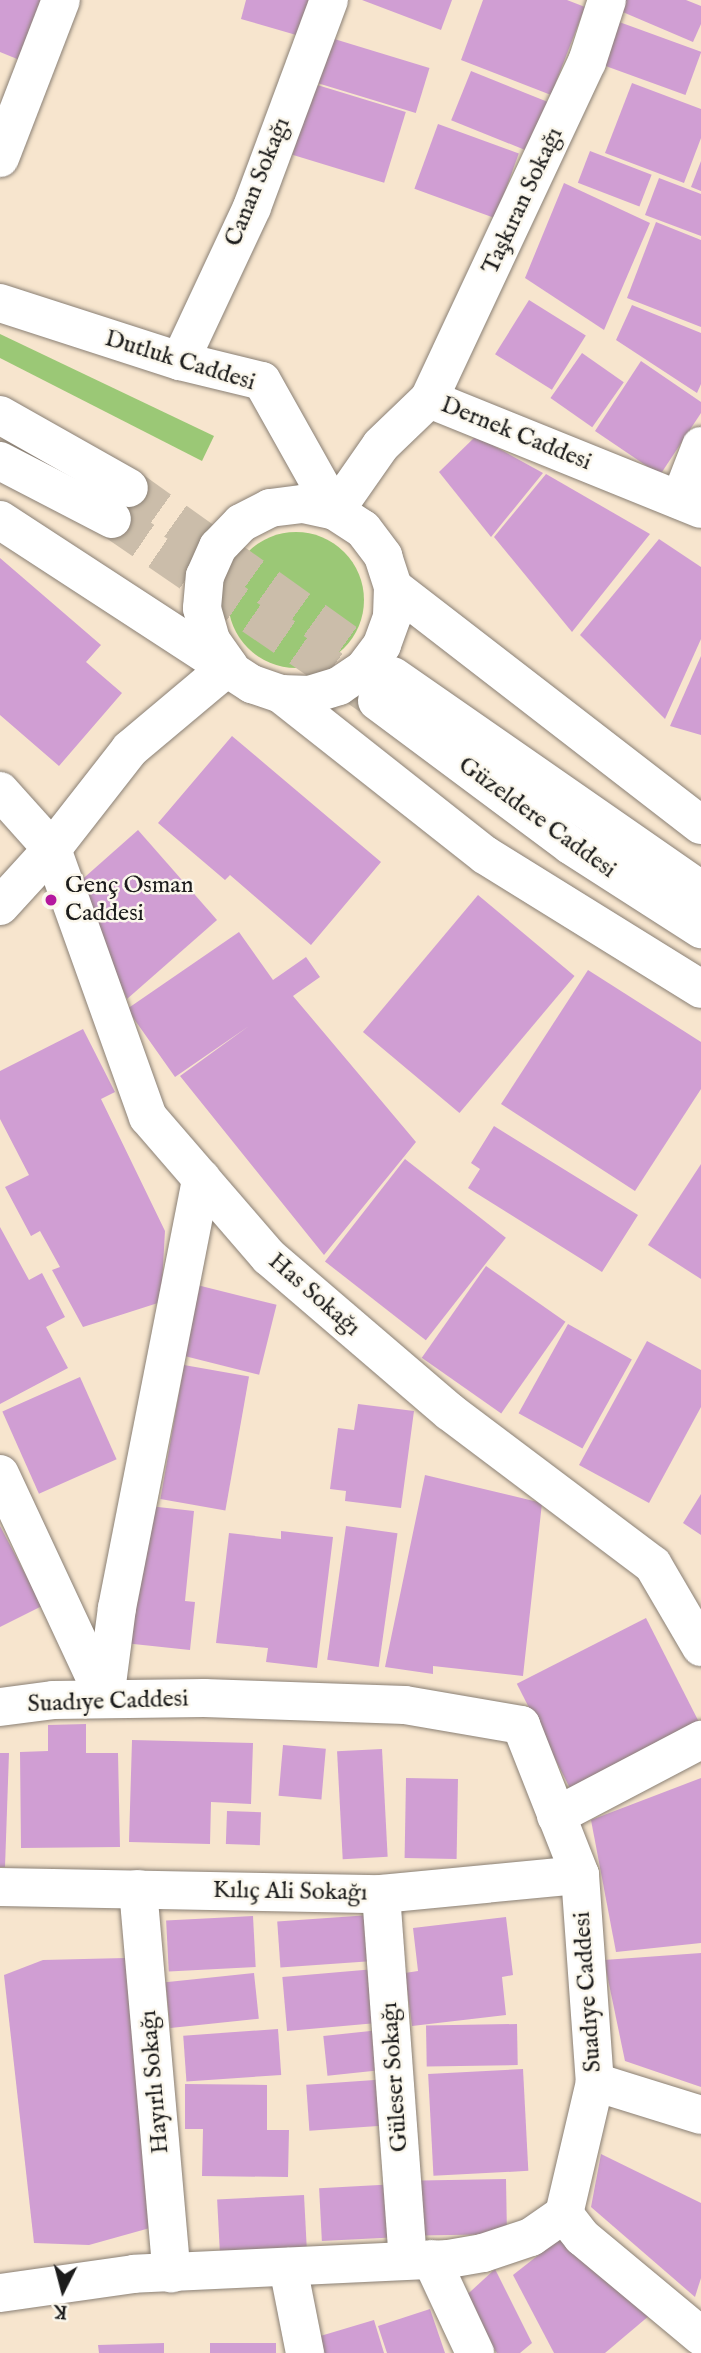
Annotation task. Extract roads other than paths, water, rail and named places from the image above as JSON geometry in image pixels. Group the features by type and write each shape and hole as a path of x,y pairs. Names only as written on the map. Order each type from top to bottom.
{"street":[{"path":"0,158 61,0"},
{"name":"Canan Sokağı","path":"180,361 252,206 328,0"},
{"name":"Taşkıran Sokağı","path":"429,399 587,62 607,0"},
{"name":"Dutluk Caddesi","path":"0,303 180,361 262,381 335,512"},
{"name":"Dernek Caddesi","path":"335,512 381,445 429,399 690,504"},
{"path":"0,415 121,503 0,461"},
{"path":"690,504 701,446"},
{"path":"0,520 229,666 252,684 281,694 310,695 339,686 364,669 383,645 392,617 393,587 383,556 363,529 335,512 303,504 270,508 241,523 218,547 205,576 202,608 211,639 229,666"},
{"path":"393,587 701,825"},
{"path":"0,906 52,849 130,749 229,666"},
{"name":"Güzeldere Caddesi","path":"701,890 385,689 570,845 701,929"},
{"path":"281,694 485,855 701,989"},
{"path":"0,791 52,849"},
{"name":"Has Sokağı","path":"52,849 148,1118 279,1266 450,1412 653,1565 701,1647"},
{"path":"105,1699 122,1582 201,1178"},
{"path":"0,1474 105,1699"},
{"name":"Suadıye Caddesi","path":"0,1707 105,1699 405,1705 521,1725 580,1875 594,2072 564,2214"},
{"path":"556,1816 701,1740"},
{"name":"Kılıç Ali Sokağı","path":"0,1887 381,1894 580,1875"},
{"name":"Hayırlı Sokağı","path":"138,1889 172,2274"},
{"name":"Güleser Sokağı","path":"381,1894 420,2260"},
{"path":"594,2072 701,2115"},
{"path":"0,2293 134,2274 420,2260 483,2253 531,2237 564,2214 582,2237 701,2336 671,2353"},
{"path":"420,2260 475,2353"},
{"path":"288,2267 305,2353"}],"tunnel":[{"path":"129,488 393,676"},
{"path":"112,519 373,698"}],"place":[{"name":"Genç Osman Caddesi","path":"51,900"}]}
